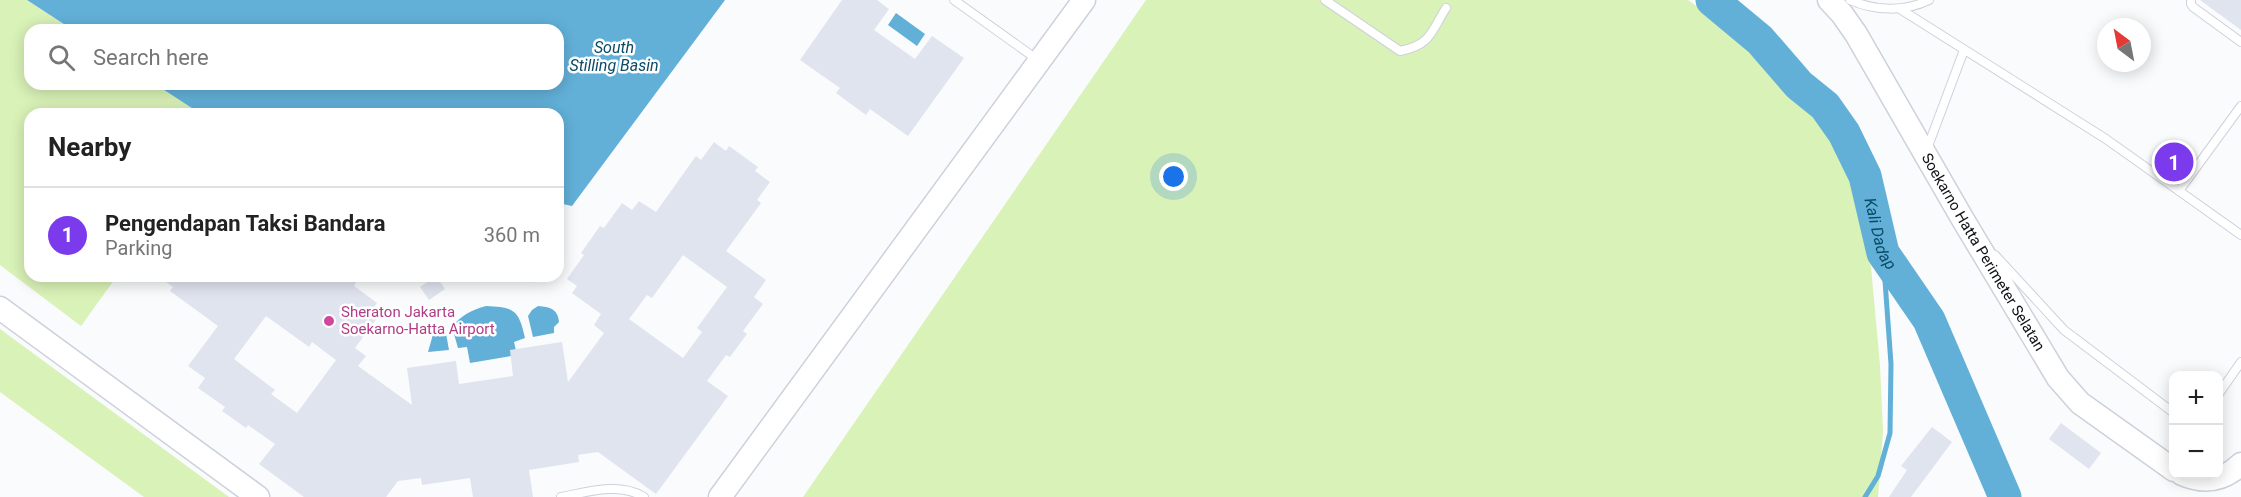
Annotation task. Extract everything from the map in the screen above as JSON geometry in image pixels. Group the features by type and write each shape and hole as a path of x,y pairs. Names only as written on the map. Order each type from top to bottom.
{"street":[{"path":"720,497 1084,0"},
{"name":"Soekarno Hatta Perimeter Selatan","path":"1829,0 1856,34 2058,378 2072,396 2169,466"},
{"path":"0,308 258,497"},
{"path":"2223,476 2241,464"},
{"path":"2197,479 2203,481 2214,479"}],"lane":[{"path":"954,0 1039,60"},
{"path":"1325,0 1400,51 1416,48 1426,41 1446,8"},
{"path":"1850,0 1863,6 1900,9 1929,0"},
{"path":"2191,0 2193,7 2241,42"},
{"path":"1900,9 2106,139 2241,235"},
{"path":"1925,155 1964,50"},
{"path":"2179,191 2241,106"},
{"path":"1962,218 2064,330 2169,410"},
{"path":"2223,388 2241,362"},
{"path":"561,497 623,489 644,497"}],"green space":[{"path":"0,0 27,0 64,24 24,24 24,90 164,90 192,108 24,108 24,282 113,282 81,326 0,265"},
{"path":"1146,0 1688,0 1752,46 1837,142 1852,184 1870,256 1880,365 1883,432 1878,497 803,497"},
{"path":"0,329 229,497 144,497 0,392"}],"water":[{"name":"South Stilling Basin","path":"27,0 725,0 572,206 564,204 564,108 192,108 164,90 564,90 564,24 64,24"},
{"path":"896,13 925,34 917,46 888,25"},
{"path":"486,306 503,307 514,312 520,321 525,338 514,342 517,355 470,363 467,347 458,348 452,327 467,314"},
{"path":"538,306 553,310 559,322 554,327 554,333 533,337 528,316"},
{"path":"436,324 445,328 449,350 428,352"}],"building":[{"path":"842,0 877,0 889,9 874,30 915,59 932,36 964,58 908,136 870,109 866,115 836,93 840,88 800,60"},
{"path":"2200,0 2241,0 2241,30"},
{"name":"Sheraton Jakarta Soekarno-Hatta Airport","path":"714,142 726,151 729,146 758,167 755,171 770,182 757,200 761,203 726,251 766,280 754,297 763,304 743,331 747,334 730,357 726,355 707,381 728,396 656,494 598,452 578,455 579,462 529,470 533,497 473,497 470,478 422,485 421,478 398,481 386,497 304,497 259,464 275,444 248,425 246,428 222,411 225,407 198,388 205,378 188,366 218,326 170,291 173,287 166,282 355,282 354,286 377,303 370,313 377,318 355,348 366,356 358,366 412,405 407,368 456,361 459,384 513,376 510,350 562,342 568,382 604,333 594,325 601,314 572,293 577,286 567,279 584,255 581,253 600,226 604,228 622,203 632,210 639,201 656,212 696,156 701,160","holes":["683,255 727,287 697,328 702,332 683,358 629,319 647,295 652,298","266,316 309,347 312,342 336,360 297,413 271,394 275,390 234,359"]},
{"path":"427,282 440,282 445,289 429,300 420,287"},
{"path":"2061,423 2101,453 2089,469 2049,439"},
{"path":"1932,427 1952,442 1911,497 1889,497 1907,470 1901,466"}],"waterway":[{"name":"Kali Dadap","path":"1712,0 1760,40 1799,85 1825,106 1844,133 1865,176 1883,253 1929,320 2005,497"},
{"path":"1865,497 1878,476 1890,433 1891,364 1883,253"}],"place":[{"name":"Pengendapan Taksi Bandara","path":"2174,162"},
{"name":"Sheraton Jakarta Soekarno-Hatta Airport","path":"329,321"}]}
